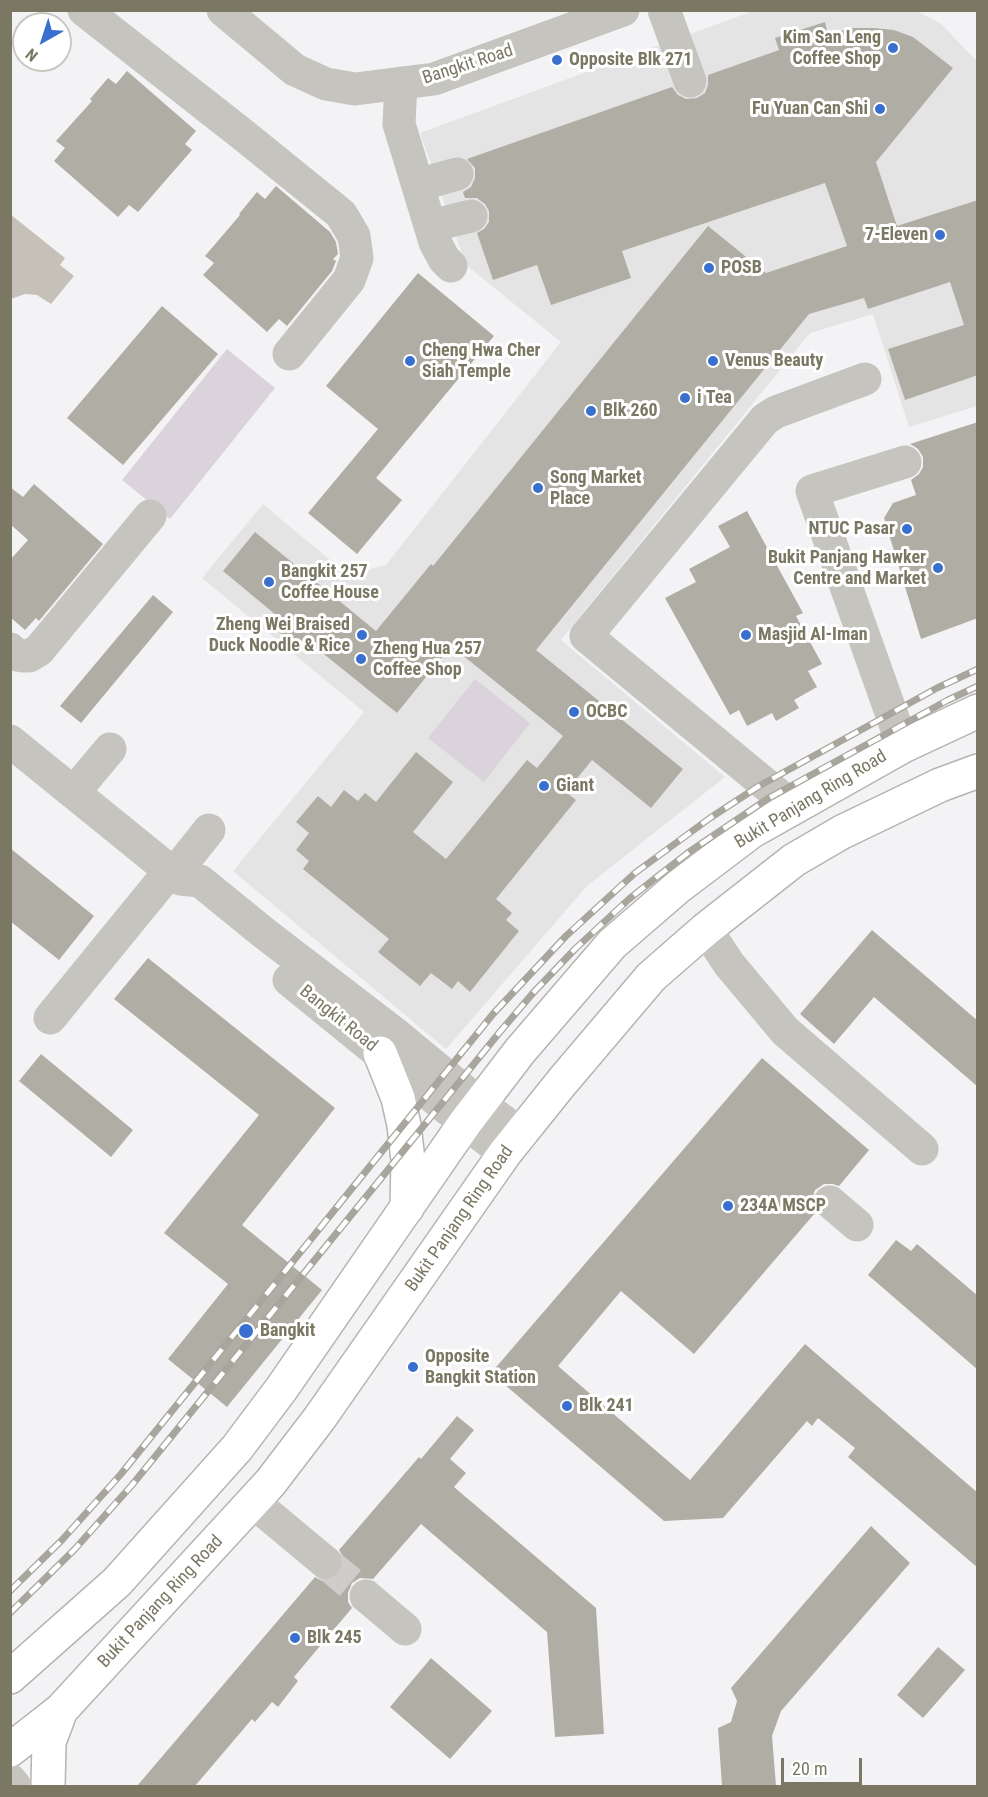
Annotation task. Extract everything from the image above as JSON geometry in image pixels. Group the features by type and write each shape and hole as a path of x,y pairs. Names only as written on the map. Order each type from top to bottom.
{"main road":[{"name":"Bukit Panjang Ring Road","path":"10,1677 117,1582 237,1448 282,1388 472,1114 520,1051 612,944 678,887 752,831 903,746 978,711"},
{"name":"Bukit Panjang Ring Road","path":"10,1750 61,1710 253,1502 320,1419 513,1143 651,977 706,929 794,860 852,828 940,785 978,771"},
{"path":"380,1053 398,1098 404,1125 408,1160 407,1208"},
{"path":"48,1786 50,1742 61,1710"}],"street":[{"path":"84,10 341,214 354,236 357,258 349,280 289,354"},
{"name":"Bangkit Road","path":"223,10 295,70 326,84 355,88 434,80 611,13"},
{"path":"664,10 690,81"},
{"path":"401,83 399,124 438,251 451,266"},
{"path":"418,185 457,174"},
{"path":"430,226 471,216"},
{"path":"793,807 586,636 765,419 776,412 865,379"},
{"path":"903,746 812,491 904,462"},
{"path":"10,649 17,655 23,656 29,656 39,650 150,516"},
{"name":"Bangkit Road","path":"10,741 174,874 186,898 380,1053 513,1143"},
{"path":"74,792 110,749"},
{"path":"50,1018 209,831"},
{"name":"Bangkit Road","path":"174,874 200,881 393,1032 472,1114"},
{"path":"706,929 729,964 785,1031 922,1149"},
{"path":"830,1202 857,1225"},
{"path":"253,1502 325,1562"},
{"path":"366,1596 405,1629"},
{"path":"10,1780 15,1786"}],"shaded area":[{"path":"753,11 917,11 941,24 975,59 978,65 977,406 909,427 873,314 810,333 561,640 725,777 587,886 446,1049 233,871 364,712 202,578 263,504 348,575 386,565 561,342 466,265 420,133"},
{"path":"10,214 65,258 60,265 74,276 51,304 37,295 25,294 11,299"},
{"path":"227,349 275,388 170,519 122,480"},
{"path":"475,679 530,723 484,782 428,738"}],"building":[{"path":"825,22 828,35 851,28 894,30 913,37 953,68 876,162 897,226 978,200 978,375 905,400 888,349 964,325 950,282 868,309 864,298 809,314 536,650 683,769 651,808 592,760 566,792 576,800 496,899 512,913 506,920 519,931 470,992 458,981 452,989 431,973 420,986 378,952 389,939 303,869 309,861 296,850 309,833 296,822 318,796 331,807 344,790 358,801 365,793 376,802 416,752 453,782 413,832 446,859 527,760 537,768 563,736 451,646 397,713 304,638 297,646 275,629 282,620 223,571 255,532 376,631 431,564 433,566 708,226 766,273 847,246 825,183 622,251 631,278 551,305 537,265 493,280 477,233 489,222 489,211 485,204 477,198 465,198 463,192 471,187 475,178 475,168 467,159 672,87 678,95 686,99 697,98 705,93 708,75 779,50 775,38"},
{"path":"127,71 196,131 185,144 192,150 138,212 129,205 118,217 54,161 65,148 56,141 92,101 90,99 108,78 116,84"},
{"path":"276,186 330,232 336,242 338,254 333,259 336,261 332,271 287,326 279,319 267,332 203,275 214,263 205,256 257,192 265,199"},
{"name":"Cheng Hwa Cher Siah Temple","path":"418,273 494,336 376,478 402,500 357,554 308,513 378,429 326,386"},
{"path":"162,306 218,354 123,465 67,418"},
{"name":"Bukit Panjang Hawker Centre and Market","path":"978,422 978,618 921,639 884,518 893,503 916,495 911,480 919,474 923,467 923,457 918,449 910,444"},
{"path":"34,484 103,544 39,621 36,618 25,630 10,617 10,560 28,540 10,524 10,487 23,497"},
{"name":"Masjid Al-Iman","path":"747,511 803,613 796,616 822,664 808,671 817,687 794,700 799,708 776,721 772,713 747,726 739,710 730,715 665,598 696,582 689,569 730,547 718,526"},
{"path":"153,595 173,612 81,723 60,706"},
{"path":"10,848 94,916 59,960 10,921"},
{"path":"872,930 978,1021 978,1087 874,997 834,1044 800,1014"},
{"path":"148,958 335,1108 242,1225 322,1290 227,1407 168,1359 228,1284 164,1233 259,1115 114,999"},
{"path":"41,1054 133,1130 111,1157 19,1081"},
{"path":"762,1058 869,1150 839,1186 824,1184 815,1190 812,1208 815,1213 694,1354 621,1291 558,1366 690,1480 805,1344 978,1493 978,1568 848,1457 855,1448 818,1418 812,1426 807,1421 723,1518 664,1521 491,1373"},
{"path":"896,1240 911,1251 917,1244 978,1296 978,1370 868,1275"},
{"path":"457,1416 474,1430 450,1459 466,1473 454,1487 596,1608 604,1734 555,1737 547,1632 421,1524 373,1579 360,1578 352,1583 348,1593 348,1602 352,1608 294,1677 298,1681 278,1707 272,1702 255,1722 252,1719 195,1786 137,1786 315,1577 322,1581 331,1580 339,1574 344,1565 343,1556 339,1550"},
{"path":"871,1526 910,1563 781,1711 772,1736 776,1786 722,1786 718,1728 731,1722 737,1701 731,1688"},
{"path":"938,1647 965,1670 923,1718 897,1695"},
{"path":"431,1658 492,1711 450,1759 390,1707"}],"tunnel":[{"path":"325,1562 366,1596"}],"railway":[{"path":"10,1591 62,1540 121,1474 493,1014 566,936 635,873 710,818 759,786 937,688 978,669"},
{"path":"10,1613 74,1550 132,1485 499,1033 575,949 653,880 689,852 769,798 948,700 978,686"}],"place":[{"name":"Kim San Leng Coffee Shop","path":"893,48"},
{"name":"Opposite Blk 271","path":"557,60"},
{"name":"Fu Yuan Can Shi","path":"880,109"},
{"name":"7-Eleven","path":"940,235"},
{"name":"POSB","path":"709,268"},
{"name":"Cheng Hwa Cher Siah Temple","path":"410,361"},
{"name":"Venus Beauty","path":"713,361"},
{"name":"i Tea","path":"685,398"},
{"name":"Blk 260","path":"591,411"},
{"name":"Song Market Place","path":"538,488"},
{"name":"NTUC Pasar","path":"907,529"},
{"name":"Bukit Panjang Hawker Centre and Market","path":"938,568"},
{"name":"Bangkit 257 Coffee House","path":"269,582"},
{"name":"Zheng Wei Braised Duck Noodle & Rice","path":"362,635"},
{"name":"Masjid Al-Iman","path":"746,635"},
{"name":"Zheng Hua 257 Coffee Shop","path":"361,659"},
{"name":"OCBC","path":"574,712"},
{"name":"Giant","path":"544,786"},
{"name":"234A MSCP","path":"728,1206"},
{"name":"Bangkit","path":"246,1331"},
{"name":"Opposite Bangkit Station","path":"413,1367"},
{"name":"Blk 241","path":"567,1406"},
{"name":"Blk 245","path":"295,1638"}]}
